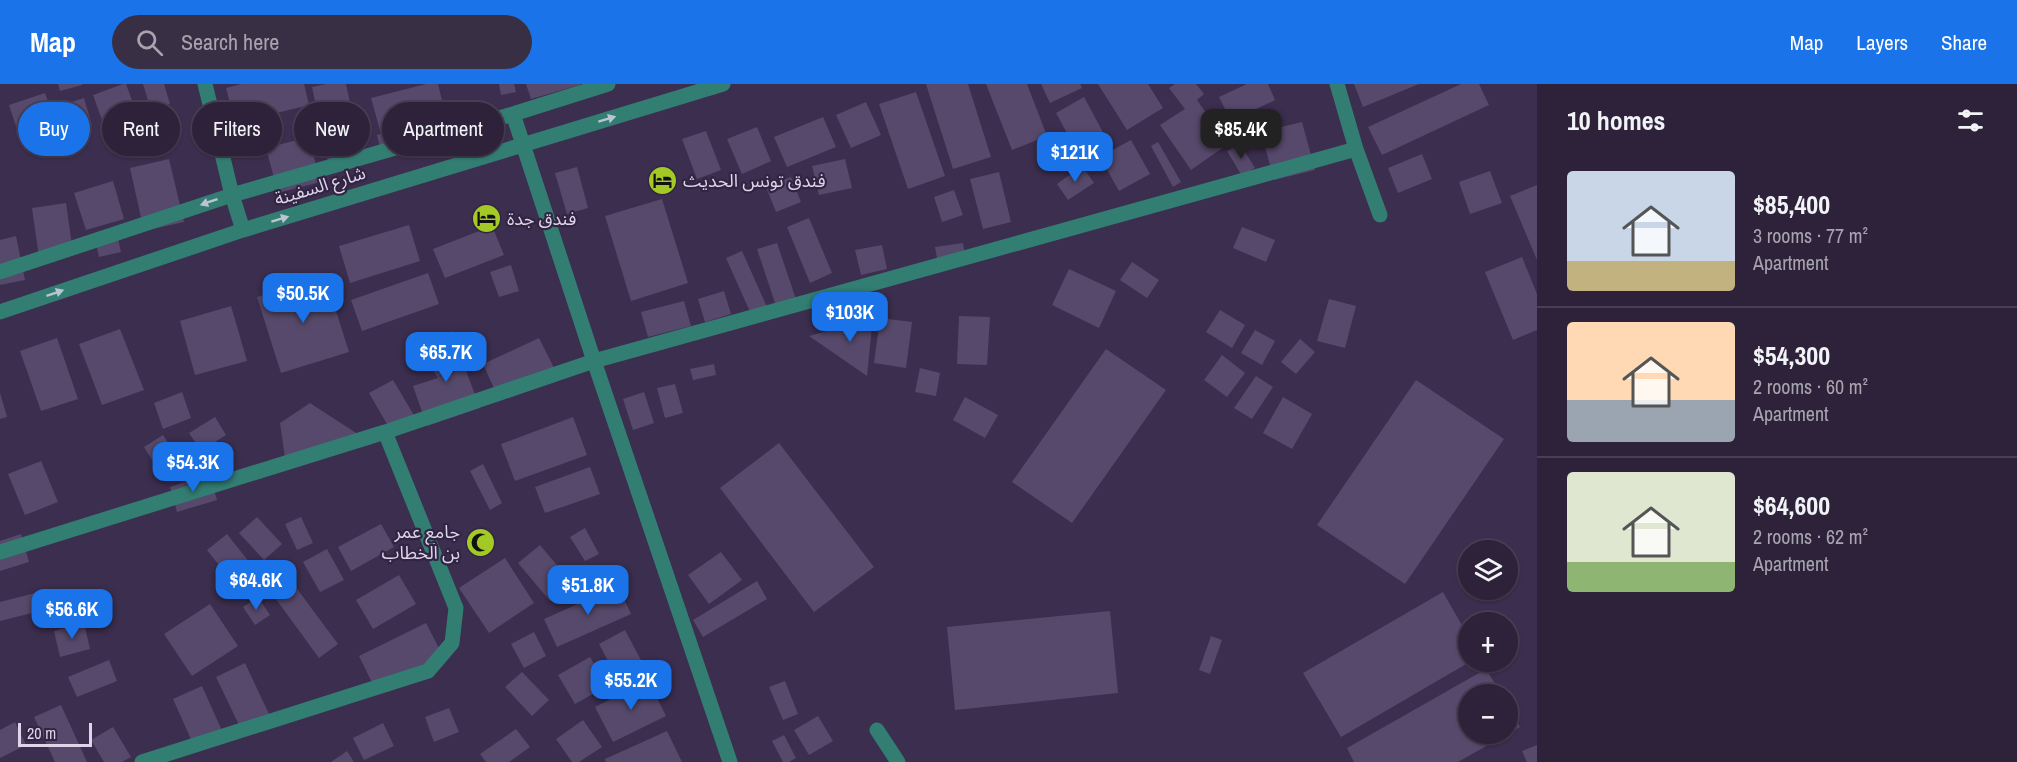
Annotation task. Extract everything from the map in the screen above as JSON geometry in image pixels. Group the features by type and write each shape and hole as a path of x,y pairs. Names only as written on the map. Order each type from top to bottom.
{"street":[{"path":"205,84 232,195 243,230"},
{"name":"شارع السفينة","path":"0,273 232,195 513,114 608,84"},
{"name":"شارع السفينة","path":"0,312 243,230 723,84"},
{"path":"1337,84 1356,149 1380,214"},
{"path":"513,114 730,762"},
{"path":"0,552 385,432 594,361 1356,149"},
{"path":"142,762 428,671 452,644 456,608 385,432"},
{"path":"877,730 898,762"}],"building":[{"path":"58,84 82,84 82,85 60,91"},
{"path":"126,84 133,102 102,102 102,120 93,95"},
{"path":"143,84 164,84 169,102 149,102"},
{"path":"241,84 304,84 308,102 294,102 294,109 282,112 282,102 230,102 226,88"},
{"path":"346,84 350,102 315,102 312,87"},
{"path":"426,84 438,84 442,102 382,102 382,155 377,135 381,134 371,98"},
{"path":"499,84 514,84 516,92 501,95"},
{"path":"526,84 580,84 580,85 531,99"},
{"path":"926,84 968,84 991,157 953,169"},
{"path":"986,84 1027,84 1047,136 1012,150"},
{"path":"1041,84 1080,84 1082,88 1050,103"},
{"path":"1098,84 1148,84 1163,108 1127,130"},
{"path":"1175,84 1196,84 1204,94 1197,100 1228,144 1191,170 1160,125 1185,109 1169,88"},
{"path":"1247,84 1268,84 1275,100 1231,121 1219,97"},
{"path":"1354,84 1419,84 1363,107"},
{"path":"1461,84 1479,84 1489,105 1382,155 1368,127"},
{"path":"916,92 945,176 908,189 879,104"},
{"path":"45,93 48,102 18,102"},
{"path":"1084,97 1106,138 1078,153 1056,113"},
{"path":"84,98 85,102 71,102"},
{"path":"18,102 18,132 9,105"},
{"path":"866,102 881,135 851,148 836,115"},
{"path":"823,117 836,147 787,167 774,137"},
{"path":"1302,122 1315,170 1274,180 1261,132"},
{"path":"757,127 771,161 742,174 727,139"},
{"path":"706,131 721,170 697,179 682,139"},
{"path":"1131,140 1150,174 1119,191 1100,157"},
{"path":"294,141 294,156 314,156 320,182 278,193 268,156 282,156 282,144"},
{"path":"1158,142 1181,182 1173,187 1151,146"},
{"path":"1240,144 1255,168 1242,176 1227,151"},
{"path":"1422,154 1432,179 1398,193 1388,168"},
{"path":"327,156 361,156 363,164 330,171"},
{"path":"169,159 184,222 144,231 130,168"},
{"path":"845,159 852,188 819,195 812,166"},
{"path":"1082,166 1094,183 1068,200 1057,184"},
{"path":"577,167 588,208 567,214 555,173"},
{"path":"1490,171 1502,203 1470,214 1459,182"},
{"path":"999,172 1011,222 983,229 970,179"},
{"path":"791,177 801,202 776,212 766,187"},
{"path":"113,181 124,219 86,230 74,193"},
{"path":"1537,185 1537,260 1510,196"},
{"path":"954,190 963,215 942,222 934,197"},
{"path":"662,199 688,283 631,301 605,216"},
{"path":"66,203 73,252 39,257 32,208"},
{"path":"809,218 832,273 810,283 787,227"},
{"path":"409,225 420,261 350,283 339,246"},
{"path":"492,226 504,255 445,278 433,249"},
{"path":"1242,227 1275,240 1266,262 1233,248"},
{"path":"117,234 121,252 99,257 95,239"},
{"path":"16,236 25,280 0,285 0,240"},
{"path":"777,243 799,308 779,315 757,249"},
{"path":"963,243 966,264 939,269 935,247"},
{"path":"882,245 887,269 861,275 855,250"},
{"path":"742,251 767,307 751,314 726,258"},
{"path":"1522,257 1537,294 1537,330 1513,340 1485,272"},
{"path":"1132,262 1159,280 1147,298 1120,280"},
{"path":"511,265 519,291 499,297 490,272"},
{"path":"1069,269 1116,291 1099,328 1052,305"},
{"path":"428,273 439,304 362,331 351,300"},
{"path":"325,276 349,352 281,373 257,297"},
{"path":"724,291 731,314 705,322 698,299"},
{"path":"1329,299 1356,306 1345,348 1317,341"},
{"path":"684,301 691,326 648,337 641,312"},
{"path":"231,306 247,361 195,375 180,321"},
{"path":"1220,310 1245,325 1232,348 1206,332"},
{"path":"959,316 990,317 987,365 957,364"},
{"path":"873,317 867,376 809,336 838,328"},
{"path":"880,318 912,322 906,368 874,363"},
{"path":"120,329 144,390 102,405 79,344"},
{"path":"1255,330 1275,341 1262,365 1241,353"},
{"path":"453,331 471,356 439,377 465,368 480,408 427,426 413,386 438,378 421,352"},
{"path":"57,338 78,399 41,411 20,351"},
{"path":"539,338 555,370 498,397 483,364"},
{"path":"1300,339 1315,352 1296,374 1281,362"},
{"path":"1106,349 1166,390 1072,523 1012,482"},
{"path":"1222,355 1245,373 1227,397 1204,380"},
{"path":"714,364 716,375 693,380 690,369"},
{"path":"920,368 940,373 936,396 915,392"},
{"path":"1256,376 1273,387 1252,419 1234,408"},
{"path":"393,380 415,417 391,431 369,393"},
{"path":"1416,380 1504,439 1405,584 1317,525"},
{"path":"675,384 683,413 665,418 657,388"},
{"path":"182,392 191,418 163,429 154,403"},
{"path":"644,392 654,423 633,430 623,399"},
{"path":"0,393 7,417 0,419"},
{"path":"965,397 998,415 985,438 953,420"},
{"path":"1283,397 1312,414 1292,449 1263,433"},
{"path":"310,403 373,444 286,465 280,423"},
{"path":"215,417 226,435 201,451 189,433"},
{"path":"573,417 587,455 515,481 501,444"},
{"path":"163,435 174,452 155,465 144,447"},
{"path":"779,443 874,567 814,612 720,488"},
{"path":"41,461 58,502 25,515 8,474"},
{"path":"483,464 502,503 490,510 470,471"},
{"path":"590,467 600,494 545,513 535,487"},
{"path":"209,474 217,500 177,512 170,487"},
{"path":"257,517 282,544 264,560 239,533"},
{"path":"301,517 313,543 297,550 285,524"},
{"path":"381,524 394,547 351,571 338,547"},
{"path":"585,528 599,554 585,561 570,537"},
{"path":"21,534 29,562 0,571 0,541"},
{"path":"227,534 258,573 237,588 207,550"},
{"path":"540,545 572,583 550,601 518,563"},
{"path":"327,549 344,580 320,592 303,562"},
{"path":"721,552 742,580 709,604 688,575"},
{"path":"505,558 534,603 489,633 459,588"},
{"path":"399,575 416,604 373,629 356,600"},
{"path":"289,578 338,644 319,658 270,591"},
{"path":"757,581 767,599 703,637 693,620"},
{"path":"618,586 631,614 557,647 544,619"},
{"path":"39,592 44,610 0,621 0,602"},
{"path":"1443,592 1458,618 1458,669 1341,737 1303,673"},
{"path":"258,597 270,615 255,625 243,607"},
{"path":"210,604 238,646 192,676 164,634"},
{"path":"1110,611 1118,693 955,710 947,627"},
{"path":"84,623 90,649 60,657 54,631"},
{"path":"426,623 444,658 376,691 359,656"},
{"path":"625,630 642,662 616,676 599,644"},
{"path":"534,632 546,656 524,668 511,644"},
{"path":"1211,636 1222,640 1210,674 1199,670"},
{"path":"590,657 607,686 575,704 558,675"},
{"path":"109,660 117,681 77,697 68,677"},
{"path":"245,663 269,714 240,727 216,677"},
{"path":"522,672 549,700 532,716 505,687"},
{"path":"1481,672 1488,672 1495,684 1460,684"},
{"path":"648,680 666,716 613,742 595,707"},
{"path":"785,681 798,714 783,720 769,687"},
{"path":"1458,685 1458,744 1490,744 1458,762 1354,762 1347,748"},
{"path":"202,686 223,733 194,746 173,699"},
{"path":"61,705 87,762 55,762 34,717"},
{"path":"449,708 459,732 434,742 425,717"},
{"path":"818,716 833,741 809,755 794,730"},
{"path":"583,720 602,747 579,762 572,762 556,739"},
{"path":"15,722 26,745 0,758 0,730"},
{"path":"383,723 394,746 364,760 353,738"},
{"path":"113,727 131,757 122,762 104,762 91,740"},
{"path":"516,729 530,747 509,762 486,762 480,754"},
{"path":"667,731 682,762 606,762 605,759"},
{"path":"784,735 796,758 789,762 783,762 772,741"},
{"path":"1537,745 1537,762 1527,762 1522,751"},
{"path":"347,751 354,762 331,762"}],"place":[{"name":"فندق تونس الحديث","path":"662,181"},
{"name":"فندق جدة","path":"486,219"},
{"name":"جامع عمر بن الخطاب","path":"481,542"}]}
